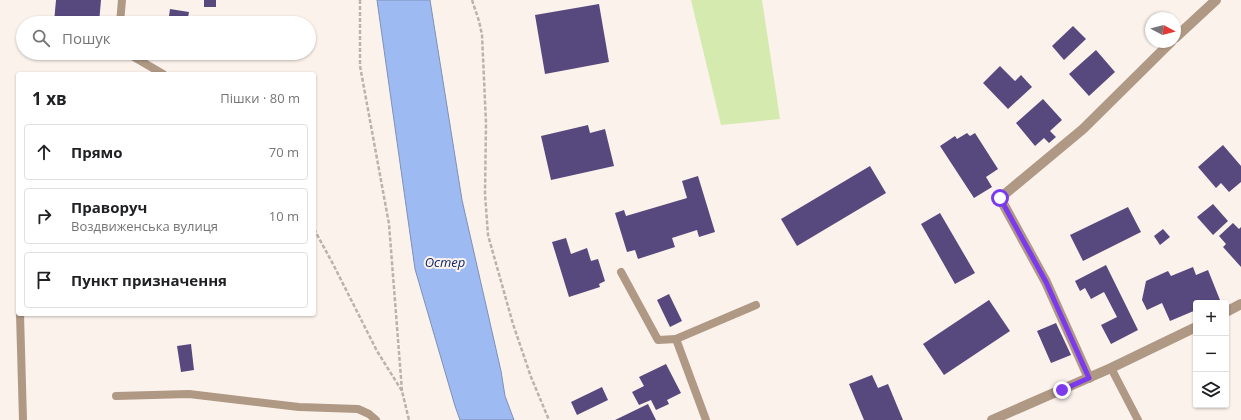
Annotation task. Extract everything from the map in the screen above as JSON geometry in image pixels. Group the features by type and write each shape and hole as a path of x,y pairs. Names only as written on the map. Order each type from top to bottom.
{"street":[{"path":"1181,32 1216,0"},
{"path":"1089,378 1046,282 1000,198 1083,129 1165,48"},
{"path":"1229,310 1241,304"},
{"path":"992,420 1111,368 1193,328"}],"lane":[{"path":"121,16 122,0"},
{"path":"139,60 160,72"},
{"path":"621,272 658,340 676,339 756,305"},
{"path":"20,316 23,420"},
{"path":"676,339 706,420"},
{"path":"1111,368 1138,420"},
{"path":"116,396 189,394 300,407 358,409 369,414 376,420"}],"path":[{"path":"360,0 360,66 389,224 402,391 409,420"},
{"path":"472,0 482,35 486,123 485,194 488,235 513,324 531,377 549,420"},
{"path":"316,234 333,264 377,351 402,391"}],"green space":[{"path":"691,0 762,0 780,119 721,125"}],"water":[{"name":"Остер","path":"377,0 430,0 462,200 501,371 505,396 514,420 460,420 455,406 415,269"}],"building":[{"path":"56,0 101,0 100,16 55,16"},
{"path":"204,0 216,0 216,7 204,7"},
{"path":"599,4 609,62 545,74 535,15"},
{"path":"170,9 189,12 188,16 169,16"},
{"path":"1073,26 1086,39 1064,60 1052,46"},
{"path":"1096,50 1115,72 1089,96 1069,74"},
{"path":"1000,66 1015,81 1021,75 1032,87 1008,109 983,83"},
{"path":"1043,99 1062,120 1050,131 1056,137 1049,143 1044,138 1035,146 1016,123"},
{"path":"588,125 590,133 605,129 614,166 551,180 541,136"},
{"path":"967,133 970,136 975,133 998,169 986,177 992,187 974,198 940,146 955,136 957,139"},
{"path":"1223,145 1241,166 1241,182 1229,192 1221,183 1216,188 1198,167"},
{"path":"870,166 886,193 797,246 781,219"},
{"path":"698,176 715,232 699,237 697,230 672,238 675,247 638,259 635,250 627,252 615,213 624,210 626,216 687,198 682,181"},
{"path":"1213,204 1228,221 1213,235 1197,217"},
{"path":"1128,207 1141,232 1083,261 1070,235"},
{"path":"940,213 975,273 955,284 921,224"},
{"path":"1233,223 1239,229 1241,227 1241,267 1223,247 1226,244 1219,236"},
{"path":"1163,229 1170,237 1160,245 1154,236"},
{"path":"566,238 571,254 587,248 591,261 598,259 605,281 599,284 600,287 569,297 552,242"},
{"path":"1106,265 1138,330 1111,344 1101,325 1117,317 1104,292 1091,299 1085,288 1080,291 1075,281"},
{"path":"1193,267 1196,275 1208,270 1220,300 1193,300 1193,311 1170,321 1162,303 1147,310 1142,300 1146,281 1168,271 1171,276"},
{"path":"669,294 682,321 670,327 657,300"},
{"path":"989,300 1010,331 944,375 923,344"},
{"path":"1056,323 1071,355 1051,363 1037,331"},
{"path":"191,344 194,370 181,372 177,346"},
{"path":"666,364 681,393 667,400 669,404 656,410 651,400 639,405 632,392 644,386 639,377"},
{"path":"872,375 878,388 888,384 903,420 864,420 849,384"},
{"path":"602,387 608,400 577,415 571,402"},
{"path":"648,404 656,420 615,420"}],"route":[{"path":"1000,198 1046,282 1089,378 1062,390"}]}
